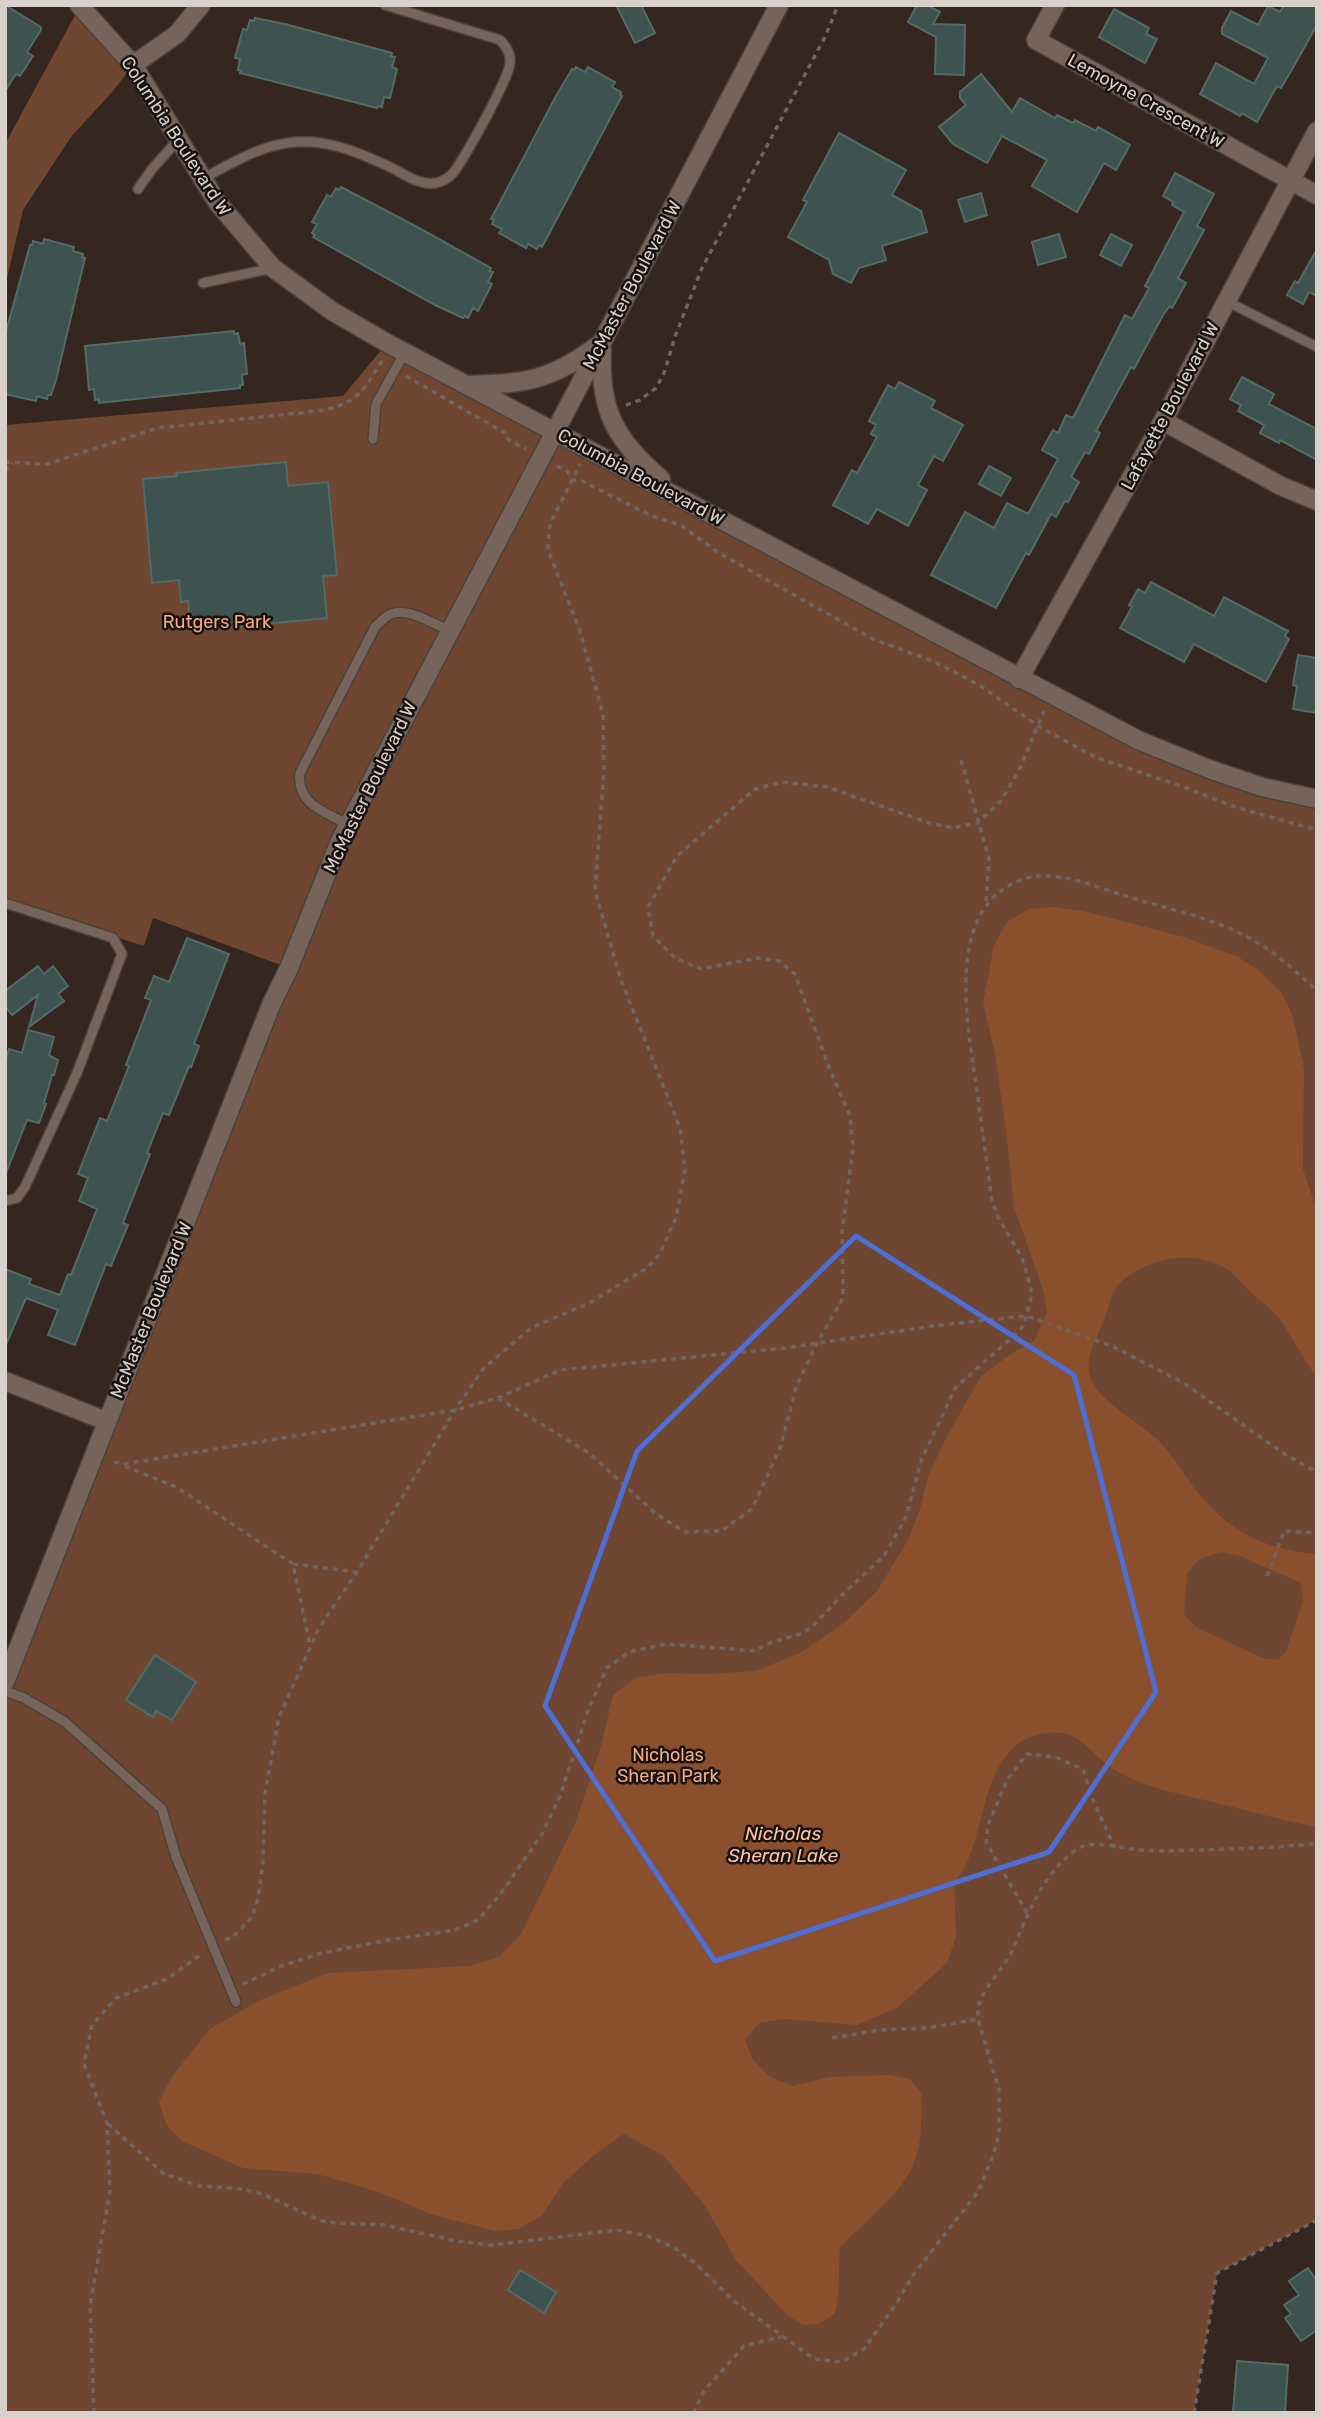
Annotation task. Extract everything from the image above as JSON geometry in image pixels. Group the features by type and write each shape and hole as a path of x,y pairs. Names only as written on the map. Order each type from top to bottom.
{"street":[{"name":"Columbia Boulevard W","path":"79,5 133,65 217,202 273,268 332,311 586,449 1138,740 1262,787 1317,799"},
{"path":"133,65 177,34 201,5"},
{"name":"McMaster Boulevard W","path":"5,1682 271,1005 349,825 779,5"},
{"name":"Lemoyne Crescent W","path":"1055,5 1036,40 1290,181"},
{"name":"Lafayette Boulevard W","path":"1019,679 1163,421 1317,131"},
{"path":"1290,181 1317,195"},
{"path":"467,385 515,384 541,377 572,364 603,342"},
{"path":"603,342 601,377 604,401 615,430 645,466 685,500"},
{"path":"1163,421 1281,486 1317,500"},
{"path":"5,1381 106,1421"}],"lane":[{"path":"203,179 235,160 267,146 293,141 347,148 420,182 432,183 448,178 505,80 510,62 509,54 500,40 385,5"},
{"path":"138,189 179,139"},
{"path":"202,283 273,268"},
{"path":"1226,301 1317,347"},
{"path":"373,439 376,404 405,352"},
{"path":"349,825 312,804 298,787 300,773 375,627 386,616 396,612 411,615 450,631"},
{"path":"5,903 113,938 122,954 77,1073 25,1187 18,1198 5,1201"},
{"path":"5,1690 65,1722 162,1809 176,1857 236,2002"}],"path":[{"path":"608,411 640,400 656,388 664,373 702,268 826,35 838,5"},
{"path":"5,462 47,464 83,455 123,438 158,428 326,410 345,404 360,395 381,362 505,433 506,438 567,471 573,480 582,481 650,515 682,526 719,553 873,639 935,662 981,686 1038,726 1095,757 1245,811 1317,830"},
{"path":"94,2413 90,2306 110,2191 107,2123 84,2064 92,2025 116,1998 167,1979 214,1945 233,1937 252,1917 258,1899 263,1861 265,1793 279,1717 319,1628 358,1572 455,1409 483,1369 531,1328 591,1302 647,1268 659,1255 676,1218 685,1170 680,1128 621,980 595,891 604,769 603,714 580,632 548,550 553,518 586,449"},
{"path":"5,471 13,463"},
{"path":"498,1398 589,1453 655,1513 685,1532 721,1531 752,1509 780,1448 797,1385 843,1298 842,1232 853,1147 850,1116 795,974 779,961 757,958 701,968 675,958 653,936 648,907 677,856 755,789 782,782 827,787 926,822 952,828 977,822 1001,801 1020,768 1052,695"},
{"path":"231,1989 279,1967 318,1954 455,1930 478,1920 502,1892 542,1834 560,1796 589,1708 607,1668 629,1652 665,1644 756,1651 764,1645 803,1633 814,1625 884,1556 906,1517 921,1461 955,1388 1018,1332 1026,1316 1031,1294 1022,1258 992,1201 968,1020 969,950 985,906 989,859 961,760"},
{"path":"985,906 1011,883 1028,878 1047,876 1092,886 1175,909 1235,931 1270,952 1312,986 1317,994"},
{"path":"123,1464 455,1409 498,1398 560,1370 817,1343 939,1325 1026,1316 1112,1346 1182,1382 1286,1455 1317,1472"},
{"path":"114,1462 176,1487 293,1564 358,1572"},
{"path":"1267,1576 1284,1531 1317,1534"},
{"path":"293,1564 310,1648"},
{"path":"1027,1913 986,1842 988,1825 1007,1780 1027,1754 1055,1757 1083,1769 1093,1800 1115,1848"},
{"path":"107,2123 164,2174 200,2186 243,2189 265,2195 319,2220 386,2225 456,2241 493,2245 617,2230 648,2236 673,2247 695,2263 734,2301 814,2359 841,2362 863,2349 896,2304 913,2275 978,2192 993,2156 999,2133 1000,2111 999,2090 977,2008 1011,1954 1027,1913 1055,1871 1081,1846 1096,1843 1146,1851 1273,1849 1317,1843"},
{"path":"832,2038 878,2030 928,2028 978,2019"},
{"path":"1194,2413 1217,2273 1317,2220"},
{"path":"693,2413 704,2391 744,2346 781,2337"}],"highlighted area":[{"path":"856,1236 1074,1375 1156,1692 1049,1852 715,1961 545,1706 637,1451"}],"green space":[{"path":"80,6 133,65 71,137 23,210 5,287 5,144"},
{"name":"Nicholas Sheran Park","path":"387,343 1138,740 1317,799 1317,2220 1217,2273 1194,2413 5,2413 5,1682 289,968 153,918 144,946 5,901 5,425 343,396"}],"water":[{"name":"Nicholas Sheran Lake","path":"1055,907 1088,912 1184,937 1238,957 1257,969 1282,993 1293,1017 1304,1069 1303,1169 1317,1211 1317,1377 1276,1315 1233,1273 1211,1262 1190,1258 1158,1261 1122,1281 1114,1292 1094,1343 1089,1370 1095,1387 1102,1395 1157,1439 1199,1494 1224,1519 1266,1544 1317,1554 1317,1827 1170,1792 1140,1782 1113,1769 1083,1743 1069,1735 1042,1734 1016,1745 1000,1764 992,1781 972,1851 954,1883 956,1937 947,1963 898,2007 857,2025 784,2019 759,2023 745,2040 753,2060 769,2076 792,2086 829,2077 890,2075 910,2079 921,2093 921,2129 914,2163 892,2196 840,2248 839,2290 835,2314 818,2324 803,2325 787,2315 736,2260 705,2206 664,2156 624,2134 599,2151 564,2182 542,2215 518,2229 494,2231 431,2214 379,2192 317,2174 243,2168 182,2141 166,2124 159,2101 173,2075 210,2029 258,2001 328,1973 469,1966 499,1957 521,1934 575,1824 601,1746 613,1695 635,1678 666,1673 755,1671 800,1653 844,1623 877,1591 908,1540 920,1509 928,1476 981,1376 1012,1353 1034,1341 1047,1312 1044,1293 1014,1207 995,1054 983,1003 994,945 1007,922 1028,909","holes":["1221,1552 1240,1556 1301,1583 1303,1601 1286,1651 1278,1660 1263,1658 1196,1627 1184,1614 1187,1574 1199,1559"]}],"building":[{"path":"5,5 41,27 41,30 27,52 33,56 20,76 16,74 5,91"},
{"path":"616,5 641,5 655,33 635,43"},
{"path":"917,5 927,5 940,12 933,24 965,25 964,75 935,74 936,37 908,22"},
{"path":"1284,5 1317,5 1317,25 1281,88 1277,86 1257,122 1242,113 1240,116 1200,94 1216,63 1254,84 1268,58 1222,34 1222,28 1231,11 1258,25 1268,6 1280,12"},
{"path":"1114,9 1149,28 1146,34 1157,39 1145,63 1099,37"},
{"path":"255,18 392,53 391,56 395,57 392,67 397,69 390,98 384,97 382,107 377,108 240,73 240,59 235,58 243,29 247,30 250,20 254,21"},
{"path":"576,67 585,72 588,67 615,82 612,87 621,92 622,96 542,247 539,245 537,249 528,244 526,248 499,233 502,229 492,224 494,220 491,219 556,96 572,69"},
{"path":"981,74 1012,112 1020,98 1055,118 1057,115 1073,123 1075,120 1096,131 1098,127 1130,145 1116,170 1104,163 1077,212 1032,186 1047,160 1002,136 987,163 953,144 939,127 966,105 960,98 960,92"},
{"path":"839,133 906,170 892,195 921,211 927,232 882,246 886,260 859,268 851,283 833,274 829,260 788,237 807,202 803,200"},
{"path":"1175,173 1214,194 1197,226 1204,230 1178,278 1186,283 1172,308 1170,306 1163,315 1134,369 1131,367 1096,431 1100,433 1089,454 1085,452 1071,477 1079,482 1068,502 1065,501 1056,517 1051,514 996,608 931,575 965,512 994,528 1007,503 1028,514 1058,459 1042,450 1053,430 1058,433 1066,415 1073,418 1125,315 1132,319 1149,288 1145,286 1184,212 1163,196"},
{"path":"341,187 491,268 489,271 493,272 488,282 492,284 478,311 473,308 468,318 463,318 313,237 315,235 312,233 317,224 312,222 327,195 331,197 336,188 339,190"},
{"path":"981,193 987,215 965,222 958,200"},
{"path":"1059,234 1066,257 1038,265 1032,242"},
{"path":"1111,234 1132,245 1121,266 1100,255"},
{"path":"44,239 74,247 73,251 83,254 82,257 85,258 51,395 48,395 47,399 37,396 36,401 5,394 5,335 30,245 33,241 43,244"},
{"path":"1317,249 1317,296 1309,292 1303,304 1287,295 1295,281 1298,283"},
{"path":"234,331 234,334 238,333 240,344 244,343 247,374 242,375 243,385 240,385 240,388 99,403 99,399 95,400 94,389 89,390 85,346"},
{"path":"1242,377 1274,394 1269,404 1317,429 1317,460 1280,440 1279,443 1260,433 1264,425 1238,411 1241,405 1230,399"},
{"path":"899,382 935,401 931,408 963,425 943,461 934,456 918,485 927,490 908,526 877,509 868,524 833,505 852,470 857,473 877,437 871,434 876,425 869,421 888,385 895,389"},
{"path":"286,462 288,486 328,482 337,575 323,576 327,618 191,631 188,601 181,602 179,580 152,583 143,479"},
{"path":"989,466 1011,478 1001,496 979,484"},
{"path":"1151,582 1214,616 1224,597 1288,631 1285,636 1289,639 1266,682 1194,644 1184,662 1120,628 1138,589 1145,593"},
{"path":"1298,655 1317,658 1317,713 1293,709 1297,686 1293,685"},
{"path":"187,938 229,954 194,1044 199,1046 191,1067 189,1066 169,1115 163,1113 147,1153 150,1154 123,1223 128,1225 111,1266 106,1264 75,1345 48,1335 58,1310 26,1298 5,1347 5,1269 31,1279 29,1284 60,1295 68,1274 71,1275 97,1209 79,1201 88,1178 78,1174 100,1118 107,1121 129,1066 126,1065 151,1000 145,998 154,976 169,982"},
{"path":"38,966 44,974 53,966 68,986 58,994 64,1001 29,1027 38,995 12,1015 5,1006 5,991"},
{"path":"28,1030 54,1037 49,1055 58,1060 39,1123 27,1120 6,1173 5,1062 9,1049 22,1053"},
{"path":"155,1655 196,1682 172,1720 156,1711 153,1717 126,1700"},
{"path":"1308,2268 1317,2281 1317,2330 1301,2341 1285,2318 1291,2314 1284,2305 1299,2295 1289,2281"},
{"path":"520,2270 556,2292 544,2313 508,2290"},
{"path":"1237,2361 1288,2365 1285,2413 1233,2413"}],"park label":[{"name":"Rutgers Park","path":"217,622"}]}
